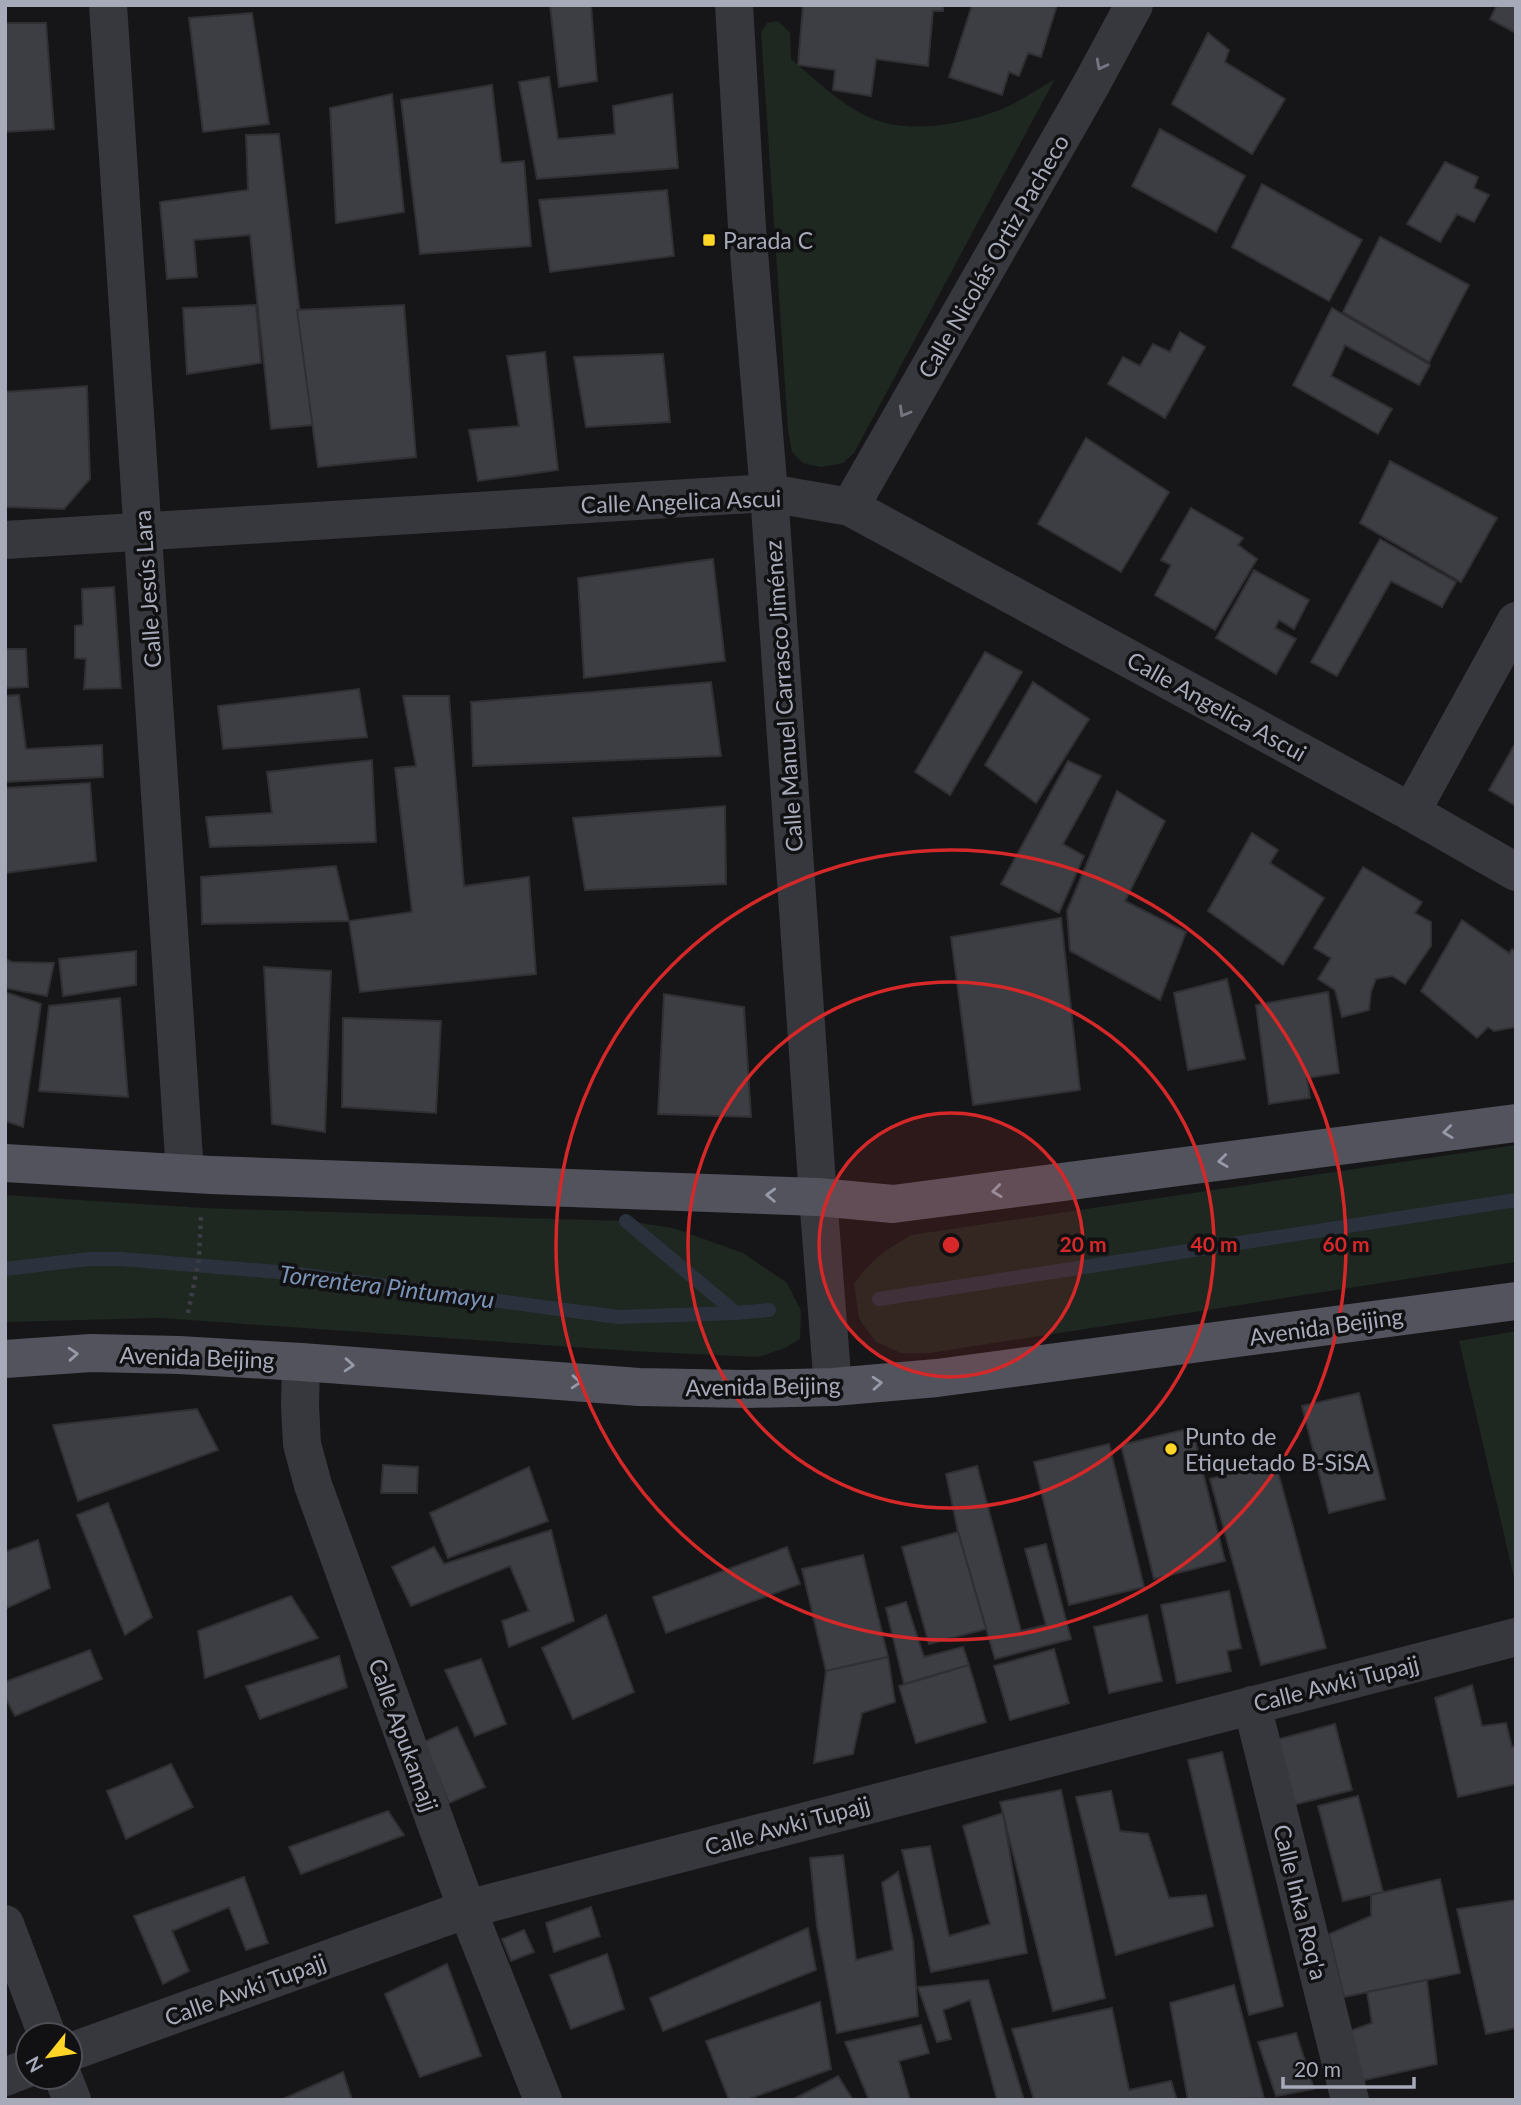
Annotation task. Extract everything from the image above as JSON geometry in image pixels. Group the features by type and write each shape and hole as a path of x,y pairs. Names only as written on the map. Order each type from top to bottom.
{"main road":[{"path":"13,1163 211,1175 818,1197 893,1204 1516,1123"},
{"name":"Avenida Beijing","path":"5,1359 91,1353 179,1355 639,1387 833,1387 937,1378 1516,1301"}],"street":[{"name":"Calle Jesús Lara","path":"108,5 186,1172"},
{"name":"Calle Manuel Carrasco Jiménez","path":"734,5 747,228 769,493 833,1387"},
{"name":"Calle Nicolás Ortiz Pacheco","path":"850,507 1134,5"},
{"name":"Calle Angelica Ascui","path":"5,540 769,493 850,507 1411,812 1516,872"},
{"path":"1411,812 1516,621"},
{"name":"Calle Apukamajj","path":"301,1362 302,1444 313,1485 467,1909 543,2100"},
{"name":"Calle Awki Tupajj","path":"84,2047 467,1909 1516,1637"},
{"name":"Calle Inka Roq'a","path":"1252,1705 1350,2100"},
{"path":"5,1924 42,2021"}],"path":[{"path":"191,1295 199,1259"}],"shaded area":[{"path":"778,21 790,33 791,59 851,107 889,124 924,126 960,122 1009,106 1055,79 854,453 843,463 821,467 803,463 792,452 788,430 761,32 767,23"},
{"path":"1516,1145 1516,1262 930,1353 901,1353 876,1342 859,1319 854,1284 880,1256 911,1235"},
{"path":"5,1195 202,1208 626,1221 673,1228 743,1253 787,1283 801,1311 800,1339 785,1348 758,1357 630,1351 160,1318 5,1322"},
{"path":"1516,1331 1516,1586 1459,1341"}],"building":[{"path":"550,5 591,5 597,81 559,87"},
{"path":"803,5 943,5 943,11 933,11 928,66 876,59 871,96 833,90 835,70 798,65"},
{"path":"972,5 1057,5 1041,57 1028,53 1019,76 1009,72 1002,95 949,77"},
{"path":"1497,5 1516,5 1516,33 1490,19"},
{"path":"252,13 269,124 203,132 189,18"},
{"path":"5,23 46,23 54,129 5,132"},
{"path":"1208,33 1229,50 1225,62 1285,99 1252,154 1172,104"},
{"path":"549,77 558,139 615,134 613,106 672,94 678,168 537,179 519,82"},
{"path":"492,85 501,163 524,161 531,246 420,254 401,100"},
{"path":"392,94 404,212 336,223 330,108"},
{"path":"1160,129 1245,176 1216,232 1132,186"},
{"path":"279,134 313,425 271,429 250,235 194,240 197,277 167,279 160,202 248,190 246,135"},
{"path":"1445,162 1478,177 1474,188 1489,195 1474,222 1457,214 1440,242 1407,224"},
{"path":"1262,184 1362,240 1329,301 1232,247"},
{"path":"667,190 674,256 550,272 539,200"},
{"path":"1380,237 1469,285 1429,362 1343,312"},
{"path":"256,305 261,363 187,374 183,308"},
{"path":"404,305 416,457 318,467 297,310"},
{"path":"1332,308 1430,365 1419,385 1345,345 1331,376 1392,409 1378,434 1293,385"},
{"path":"1180,332 1205,347 1165,418 1108,384 1123,357 1140,366 1153,344 1170,352"},
{"path":"545,352 558,470 478,481 469,430 519,426 507,356"},
{"path":"663,354 670,422 586,427 574,357"},
{"path":"87,386 90,479 64,509 5,507 5,392"},
{"path":"1086,438 1169,492 1121,572 1038,524"},
{"path":"1390,461 1497,518 1461,582 1360,523"},
{"path":"1191,508 1243,538 1238,545 1257,559 1215,630 1155,595 1171,565 1161,560"},
{"path":"1380,539 1456,582 1442,607 1391,581 1337,676 1311,662"},
{"path":"713,559 725,661 584,678 578,578"},
{"path":"1254,570 1309,600 1294,629 1279,620 1275,628 1296,639 1276,674 1216,638"},
{"path":"114,587 121,688 84,689 86,659 75,658 75,626 83,625 82,589"},
{"path":"5,649 26,649 28,687 5,688"},
{"path":"985,652 1022,672 950,795 915,772"},
{"path":"711,682 721,756 473,766 471,702"},
{"path":"1033,682 1089,719 1036,803 985,765"},
{"path":"359,689 367,737 223,749 218,706"},
{"path":"19,695 26,749 102,745 103,777 5,782 5,696"},
{"path":"403,696 449,696 464,886 529,877 536,974 360,992 349,921 412,912 395,768 416,766"},
{"path":"1516,742 1516,806 1489,790"},
{"path":"372,760 376,842 210,847 206,817 272,813 267,772"},
{"path":"1068,761 1101,776 1063,844 1084,856 1059,913 1001,884"},
{"path":"90,783 96,861 5,873 5,788"},
{"path":"1117,791 1165,821 1125,901 1186,932 1160,1000 1070,951 1067,911"},
{"path":"725,806 726,884 585,890 573,818"},
{"path":"1252,833 1278,850 1270,863 1324,898 1283,965 1208,911"},
{"path":"336,866 349,921 202,924 201,877"},
{"path":"1363,867 1422,902 1415,913 1431,922 1431,946 1405,984 1392,976 1376,979 1369,1010 1342,1017 1335,990 1318,979 1331,958 1314,948"},
{"path":"1061,918 1080,1090 973,1105 951,937"},
{"path":"1462,920 1509,953 1512,949 1516,951 1516,1027 1494,1031 1488,1027 1477,1038 1421,991"},
{"path":"136,951 136,985 63,996 59,959"},
{"path":"5,959 12,962 54,963 47,996 5,988"},
{"path":"264,967 331,971 325,1132 272,1124"},
{"path":"1227,979 1245,1059 1188,1070 1174,993"},
{"path":"5,992 41,1004 23,1127 5,1121"},
{"path":"1328,992 1339,1073 1307,1078 1310,1098 1269,1104 1256,1005"},
{"path":"664,994 744,1007 751,1117 658,1114"},
{"path":"120,998 128,1097 39,1091 49,1006"},
{"path":"343,1018 441,1021 436,1113 342,1107"},
{"path":"1359,1393 1385,1499 1329,1513 1302,1406"},
{"path":"197,1409 218,1450 78,1501 53,1425"},
{"path":"1192,1428 1225,1561 1154,1579 1121,1445"},
{"path":"1109,1444 1144,1587 1069,1605 1034,1462"},
{"path":"1275,1461 1326,1648 1261,1665 1210,1479"},
{"path":"383,1465 418,1467 417,1493 381,1493"},
{"path":"977,1466 1021,1631 1046,1625 1025,1549 1046,1544 1071,1639 995,1659 958,1532 946,1474"},
{"path":"529,1467 548,1521 448,1558 430,1513"},
{"path":"108,1503 152,1617 125,1635 77,1515"},
{"path":"551,1530 574,1621 509,1647 502,1621 529,1611 510,1566 411,1606 392,1567 434,1547 444,1564"},
{"path":"958,1532 986,1629 929,1644 902,1547"},
{"path":"38,1540 50,1588 5,1609 5,1552"},
{"path":"787,1547 800,1584 666,1633 653,1597"},
{"path":"863,1555 888,1657 826,1671 802,1569"},
{"path":"1229,1591 1241,1648 1227,1651 1231,1671 1177,1683 1161,1605"},
{"path":"291,1596 318,1638 205,1678 198,1631"},
{"path":"906,1602 924,1657 963,1647 969,1665 904,1684 886,1608"},
{"path":"606,1615 634,1692 573,1719 542,1648"},
{"path":"1147,1615 1162,1681 1109,1693 1094,1627"},
{"path":"1054,1649 1069,1703 1010,1720 994,1666"},
{"path":"90,1650 102,1679 15,1716 5,1697 5,1682"},
{"path":"339,1656 347,1687 260,1719 246,1686"},
{"path":"888,1657 895,1702 862,1713 853,1754 814,1763 826,1671"},
{"path":"481,1659 506,1724 475,1736 445,1670"},
{"path":"969,1665 986,1722 916,1743 899,1686"},
{"path":"1472,1685 1482,1726 1506,1723 1512,1747 1516,1746 1516,1784 1458,1797 1435,1698"},
{"path":"1335,1724 1352,1790 1289,1806 1272,1741"},
{"path":"457,1727 485,1787 449,1803 424,1742"},
{"path":"1222,1752 1283,2006 1249,2015 1188,1760"},
{"path":"171,1764 193,1807 126,1839 107,1791"},
{"path":"1061,1790 1105,1998 1053,2011 1000,1802"},
{"path":"1111,1791 1120,1831 1148,1834 1169,1898 1206,1895 1213,1926 1116,1955 1076,1797"},
{"path":"1358,1796 1383,1892 1343,1901 1318,1806"},
{"path":"388,1811 404,1835 301,1874 289,1847"},
{"path":"1003,1813 1027,1953 931,1972 902,1850 930,1846 949,1936 990,1924 963,1826"},
{"path":"843,1855 856,1960 893,1950 882,1883 898,1872 913,1940 918,2016 837,2033 817,1926 810,1858"},
{"path":"244,1877 268,1943 246,1950 229,1907 172,1931 189,1971 163,1984 134,1916"},
{"path":"1440,1879 1460,1973 1344,1997 1329,1934 1371,1916 1371,1895"},
{"path":"1516,1900 1516,2028 1486,2034 1457,1909"},
{"path":"591,1907 600,1936 554,1952 546,1923"},
{"path":"808,1928 816,1970 663,2031 650,1998"},
{"path":"524,1930 534,1952 511,1961 502,1939"},
{"path":"607,1954 624,2009 571,2029 550,1975"},
{"path":"447,1964 481,2056 420,2077 385,1994"},
{"path":"988,1980 1024,2100 997,2100 970,2000 943,2010 951,2039 937,2042 918,1987"},
{"path":"1427,1980 1437,2064 1360,2081 1344,2033 1372,2023 1367,1992"},
{"path":"1234,1985 1264,2098 1188,2100 1170,2003"},
{"path":"820,2002 831,2069 746,2100 729,2100 706,2041"},
{"path":"1112,2008 1129,2090 1171,2081 1177,2100 1034,2100 1012,2029"},
{"path":"921,2025 929,2053 899,2061 910,2100 869,2100 845,2042"},
{"path":"1296,2033 1314,2089 1276,2096 1258,2042"},
{"path":"343,2072 352,2100 281,2100"},
{"path":"838,2076 853,2100 792,2100"}],"waterway":[{"name":"Torrentera Pintumayu","path":"879,1299 1516,1200"},
{"path":"626,1221 736,1313"},
{"name":"Torrentera Pintumayu","path":"5,1269 89,1259 121,1259 290,1273 618,1317 769,1310"}],"place":[{"name":"Parada C","path":"709,240"},
{"name":"Punto de Etiquetado B-SiSA","path":"1171,1449"}]}
